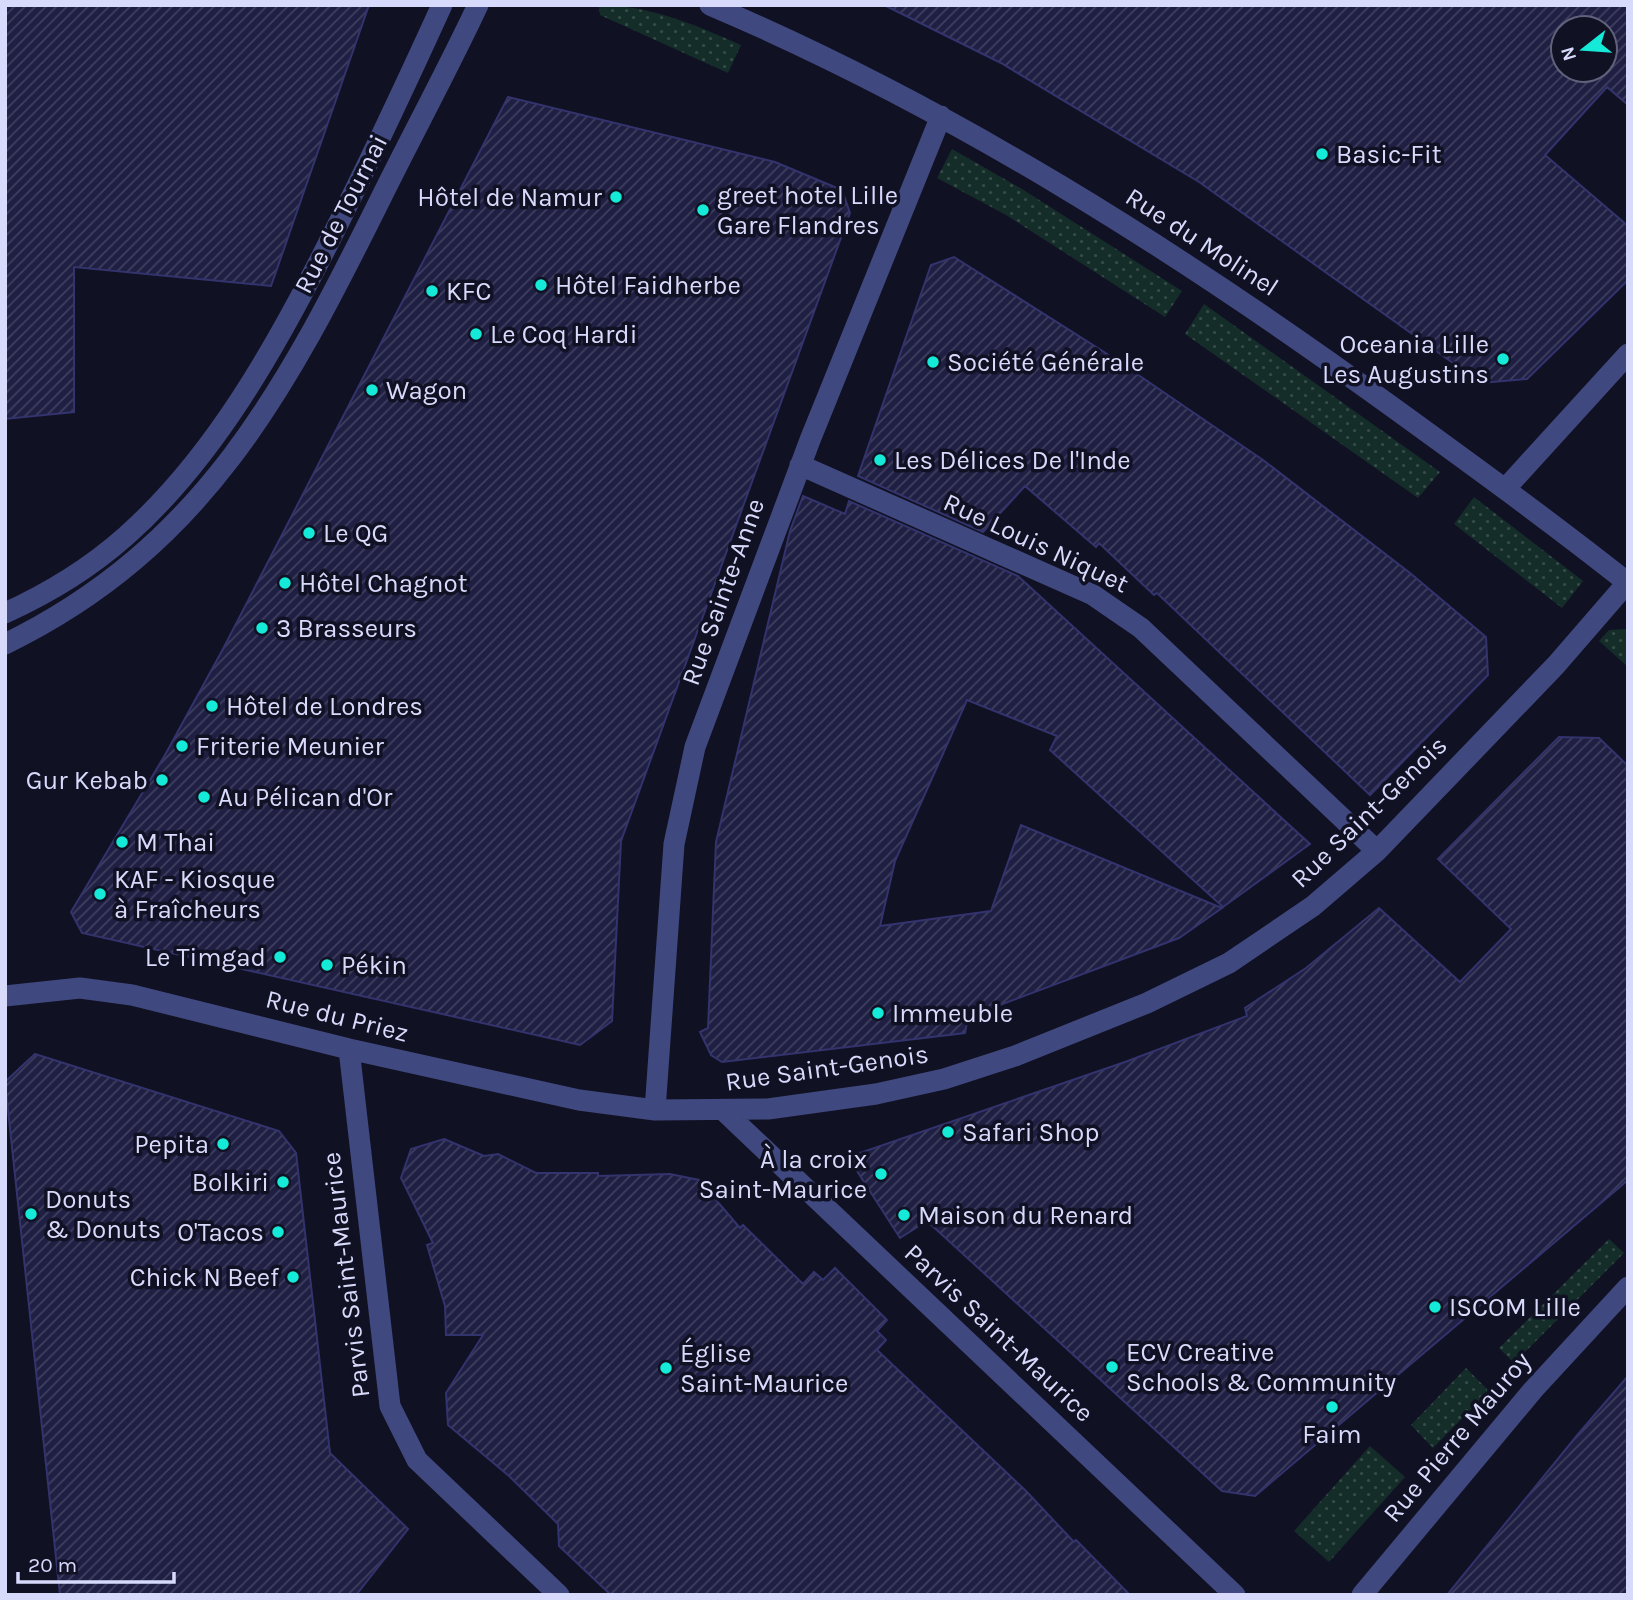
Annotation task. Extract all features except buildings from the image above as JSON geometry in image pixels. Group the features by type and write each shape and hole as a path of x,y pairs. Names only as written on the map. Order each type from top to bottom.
{"street":[{"name":"Rue de Tournai","path":"5,613 77,572 125,537 165,496 211,440 291,315 368,166 442,5"},
{"name":"Rue de Tournai","path":"5,644 60,615 130,568 179,523 243,442 309,340 478,5"},
{"name":"Rue du Molinel","path":"710,5 860,74 941,116 1065,187 1201,274 1505,489 1627,583"},
{"name":"Rue Sainte-Anne","path":"655,1110 674,844 681,800 695,747 800,465 941,116"},
{"path":"1505,489 1628,354"},
{"name":"Rue Louis Niquet","path":"800,465 1093,595 1117,610 1141,628 1377,851"},
{"name":"Rue Saint-Genois","path":"655,1110 725,1112 802,1105 909,1088 974,1070 1092,1026 1159,998 1228,963 1313,906 1377,851 1556,665 1627,583"},
{"name":"Rue du Priez","path":"5,996 54,989 107,991 579,1100 655,1110"},
{"name":"Parvis Saint-Maurice","path":"349,1049 390,1406 417,1460 559,1595"},
{"name":"Parvis Saint-Maurice","path":"725,1112 1235,1595"},
{"name":"Rue Pierre Mauroy","path":"1362,1595 1533,1390 1628,1287"}],"green space":[{"path":"599,5 654,12 741,45 728,73 600,15"},
{"path":"952,149 1022,189 1182,291 1165,317 1006,215 937,178"},
{"path":"1204,304 1440,472 1418,498 1185,334"},
{"path":"1474,497 1583,581 1562,608 1454,524"},
{"path":"1628,629 1628,667 1599,641 1609,630"},
{"path":"1609,1239 1624,1253 1514,1363 1499,1348"},
{"path":"1466,1368 1489,1391 1433,1448 1411,1425"},
{"path":"1370,1446 1405,1477 1329,1562 1294,1531"}],"place":[{"name":"Basic-Fit","path":"1322,154"},
{"name":"Hôtel de Namur","path":"616,197"},
{"name":"greet hotel Lille Gare Flandres","path":"703,210"},
{"name":"Hôtel Faidherbe","path":"541,285"},
{"name":"KFC","path":"432,291"},
{"name":"Le Coq Hardi","path":"476,334"},
{"name":"Oceania Lille Les Augustins","path":"1503,359"},
{"name":"Société Générale","path":"933,362"},
{"name":"Wagon","path":"372,390"},
{"name":"Les Délices De l'Inde","path":"880,460"},
{"name":"Le QG","path":"309,533"},
{"name":"Hôtel Chagnot","path":"285,583"},
{"name":"3 Brasseurs","path":"262,628"},
{"name":"Hôtel de Londres","path":"212,706"},
{"name":"Friterie Meunier","path":"182,746"},
{"name":"Gur Kebab","path":"162,780"},
{"name":"Au Pélican d'Or","path":"204,797"},
{"name":"M Thai","path":"122,842"},
{"name":"KAF - Kiosque à Fraîcheurs","path":"100,894"},
{"name":"Le Timgad","path":"280,957"},
{"name":"Pékin","path":"327,965"},
{"name":"Immeuble","path":"878,1013"},
{"name":"Safari Shop","path":"948,1132"},
{"name":"Pepita","path":"223,1144"},
{"name":"À la croix Saint-Maurice","path":"881,1174"},
{"name":"Bolkiri","path":"283,1182"},
{"name":"Donuts & Donuts","path":"31,1214"},
{"name":"Maison du Renard","path":"904,1215"},
{"name":"O'Tacos","path":"278,1232"},
{"name":"Chick N Beef","path":"293,1277"},
{"name":"ISCOM Lille","path":"1435,1307"},
{"name":"ECV Creative Schools & Community","path":"1112,1367"},
{"name":"Église Saint-Maurice","path":"666,1368"},
{"name":"Faim","path":"1332,1407"}]}
